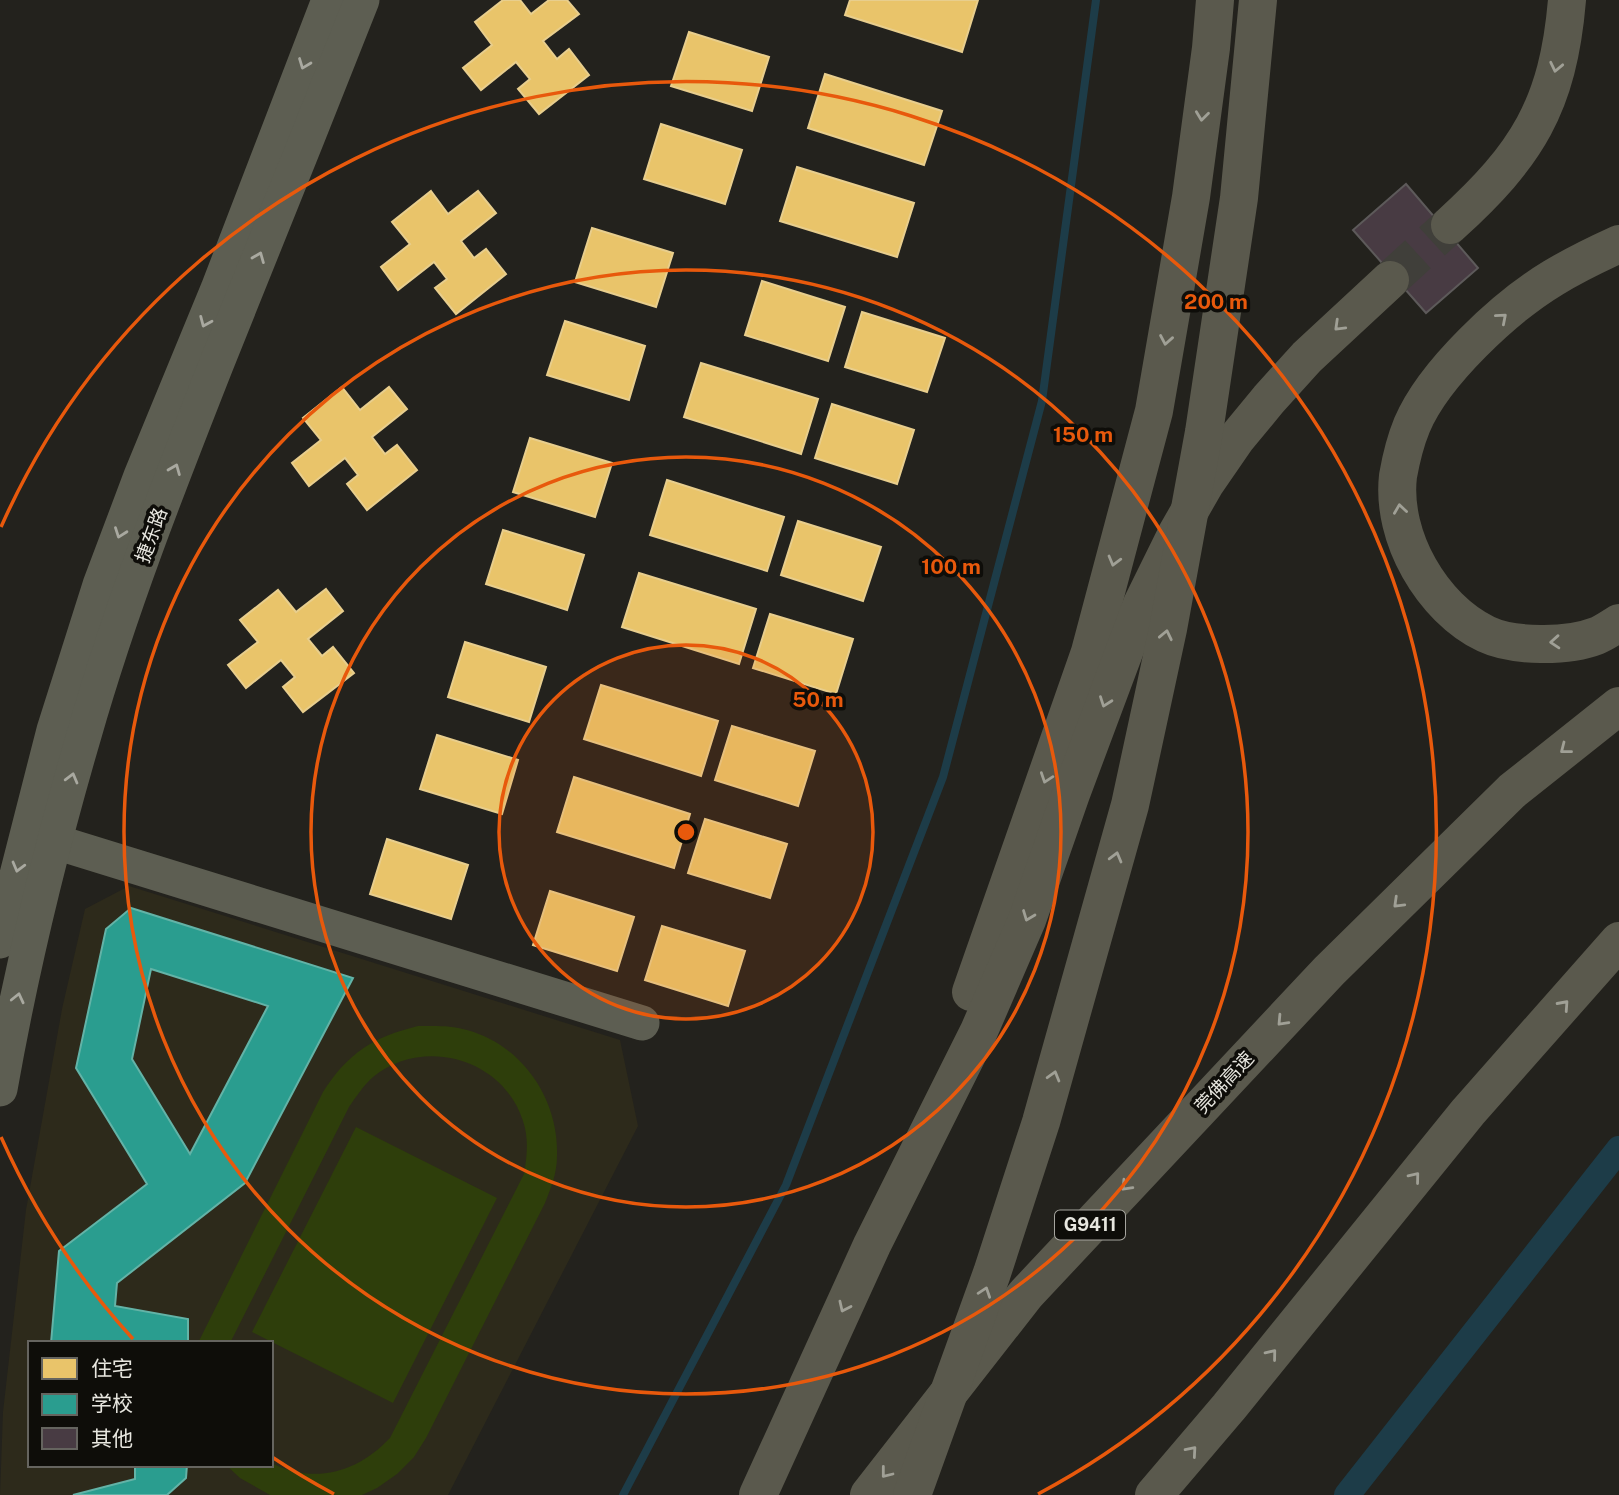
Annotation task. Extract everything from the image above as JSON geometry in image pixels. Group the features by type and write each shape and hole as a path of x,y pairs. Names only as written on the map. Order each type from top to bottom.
{"highway":[{"path":"872,1245 965,1009 1090,652 1154,411 1191,197 1215,0"},
{"path":"912,1495 992,1273 1041,1122 1130,805 1168,629 1204,432 1239,198 1258,0"},
{"path":"1450,225 1502,174 1540,116 1552,87 1567,0"},
{"path":"1619,244 1551,279 1506,313 1446,372 1428,395 1413,424 1403,451 1398,479 1405,536 1420,568 1438,597 1487,635 1521,643 1556,643 1595,636 1619,623"},
{"path":"758,1495 872,1245 979,1031 1027,920 1142,604 1177,533 1205,484 1269,398 1307,358 1390,280"},
{"name":"莞佛高速","path":"869,1495 1026,1294 1329,971 1512,791 1619,706"},
{"path":"1154,1495 1230,1408 1468,1112 1612,951"}],"street":[{"name":"捷东路","path":"0,1089 15,1012 54,730 100,585 141,476 218,289 329,0"},
{"name":"捷东路","path":"0,941 84,734 128,597 169,485 362,0"},
{"path":"41,837 642,1023"}],"shaded area":[{"path":"129,886 620,1040 638,1126 448,1495 0,1495 3,1412 26,1210 62,1009 85,909"}],"green space":[{"path":"418,1026 442,1026 467,1030 487,1037 520,1061 544,1095 552,1114 556,1135 555,1174 545,1203 414,1457 397,1474 362,1495 270,1495 240,1478 228,1467 273,1467 273,1464 287,1470 320,1474 350,1467 378,1450 390,1438 524,1174 527,1148 525,1128 513,1099 498,1082 480,1069 459,1060 437,1056 415,1058 393,1065 369,1080 349,1107 231,1341 199,1341 332,1078 363,1049 402,1030"},
{"path":"356,1127 497,1198 393,1403 252,1332"}],"building: 住宅":[{"path":"503,0 520,0 531,14 549,0 567,0 579,14 543,41 557,59 569,49 589,75 539,114 518,89 530,79 516,62 481,90 463,68 492,45 475,22"},
{"path":"850,0 978,0 962,52 845,15"},
{"path":"689,32 769,57 752,111 671,86"},
{"path":"825,74 942,111 924,165 808,128"},
{"path":"661,124 742,150 725,204 644,179"},
{"path":"797,167 914,203 897,257 780,221"},
{"path":"431,191 448,214 478,191 496,213 461,241 474,258 486,249 506,274 456,314 435,288 447,279 434,262 398,290 381,267 410,244 392,222"},
{"path":"592,228 673,253 656,307 575,282"},
{"path":"762,281 845,307 828,361 745,335"},
{"path":"862,312 945,338 927,392 845,367"},
{"path":"565,321 645,346 629,400 547,375"},
{"path":"701,363 818,399 801,454 684,417"},
{"path":"342,387 360,410 389,387 407,409 372,437 385,454 397,445 417,470 367,510 347,484 358,475 345,458 309,486 292,463 321,440 303,418"},
{"path":"832,404 914,430 897,484 815,458"},
{"path":"530,438 612,463 595,517 513,492"},
{"path":"667,480 784,517 767,571 650,535"},
{"path":"798,521 881,547 863,601 781,575"},
{"path":"503,530 584,555 567,610 486,584"},
{"path":"639,573 756,609 739,664 622,627"},
{"path":"326,589 343,611 308,639 322,656 333,647 354,673 303,712 283,687 295,677 281,660 246,688 228,665 258,642 240,620 278,590 296,612"},
{"path":"770,614 853,639 836,694 753,668"},
{"path":"465,642 546,667 529,722 448,697"},
{"path":"601,685 718,721 701,776 584,739"},
{"path":"732,726 815,751 798,806 715,780"},
{"path":"437,735 518,760 502,814 420,789"},
{"path":"574,777 690,814 674,868 557,832"},
{"path":"705,819 787,844 770,898 688,873"},
{"path":"387,839 468,865 451,919 370,894"},
{"path":"550,891 634,917 617,971 533,945"},
{"path":"662,926 745,951 728,1006 645,980"}],"building: 学校":[{"path":"131,908 353,978 245,1183 117,1283 115,1306 188,1319 188,1341 51,1341 59,1251 147,1184 76,1068 106,929","holes":["151,969 268,1006 190,1154 132,1059"]},
{"path":"135,1467 187,1467 186,1478 167,1495 73,1495 135,1479"}],"building: 其他":[{"path":"1406,184 1478,268 1426,313 1353,230"}],"waterway":[{"path":"623,1495 786,1185 943,777 1042,401 1096,0"},
{"path":"1347,1495 1619,1149"}],"tunnel":[{"path":"1390,280 1450,225"}]}
